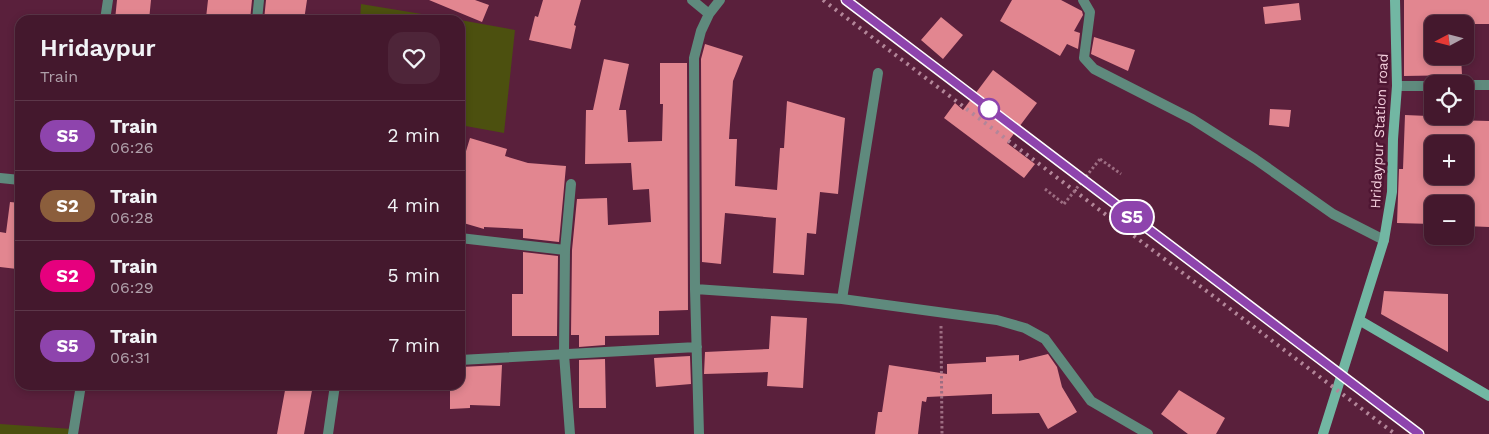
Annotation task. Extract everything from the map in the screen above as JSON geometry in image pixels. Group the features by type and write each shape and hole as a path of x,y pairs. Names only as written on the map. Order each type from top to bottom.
{"street":[{"path":"106,15 108,0"},
{"path":"258,15 259,0"},
{"path":"692,0 710,14"},
{"path":"699,434 695,289 694,58 701,32 720,0"},
{"path":"1083,0 1090,12 1084,58 1094,69 1192,119 1255,159 1333,214 1384,240"},
{"name":"Hridaypur Station road","path":"1326,433 1384,240 1392,192 1392,139 1397,86 1395,0"},
{"path":"842,299 878,73"},
{"path":"1474,86 1489,85"},
{"path":"1397,86 1424,86"},
{"path":"0,178 15,180"},
{"path":"570,434 564,354 565,250 571,184"},
{"path":"465,239 565,250"},
{"path":"695,289 842,299 997,320 1025,328 1045,339 1091,401 1135,431 1148,434"},
{"path":"1359,320 1489,396"},
{"path":"465,360 697,347"},
{"path":"73,434 80,390"},
{"path":"328,434 334,390"}],"path":[{"path":"1045,189 1064,204 1100,159 1121,174"},
{"path":"941,313 942,434"}],"shaded area":[{"path":"361,4 428,15 360,15"},
{"path":"465,21 515,30 504,133 465,126"},
{"path":"0,424 72,429 71,434 0,434"}],"building":[{"path":"117,0 151,0 150,15 116,15"},
{"path":"208,0 252,0 250,15 206,15"},
{"path":"266,0 307,0 305,15 264,15"},
{"path":"429,0 475,0 489,5 482,22"},
{"path":"543,0 581,0 574,25 576,26 571,49 529,40 535,16 538,17"},
{"path":"1012,0 1061,0 1082,11 1083,15 1074,31 1080,33 1078,49 1067,44 1060,56 1000,21"},
{"path":"1404,0 1489,0 1489,24 1474,24 1474,15 1424,15 1424,65 1461,65 1462,75 1404,76"},
{"path":"1299,3 1301,20 1265,24 1263,7"},
{"path":"941,17 963,35 943,59 921,40"},
{"path":"1094,37 1135,50 1128,71 1091,54"},
{"path":"705,44 743,56 733,81 729,139 737,139 735,186 777,190 780,148 784,148 787,101 845,118 838,194 820,192 816,234 807,233 804,275 773,273 776,218 725,213 721,264 702,262 701,59"},
{"path":"604,59 629,64 619,110 626,110 628,142 662,141 663,104 660,104 660,63 687,63 688,310 659,311 659,335 605,336 605,345 579,347 579,335 571,335 572,250 577,199 607,198 608,225 651,222 649,189 633,190 631,163 585,164 586,110 593,110"},
{"path":"993,70 1037,103 1007,143 1035,164 1024,178 944,118 955,103 963,110"},
{"path":"1270,109 1291,110 1289,127 1269,125"},
{"path":"1405,115 1424,116 1424,125 1474,125 1474,121 1489,121 1489,227 1474,226 1474,195 1424,195 1424,224 1397,223 1399,169 1403,169"},
{"path":"470,138 507,149 505,156 528,163 566,166 559,242 523,238 523,229 484,227 484,229 465,223 465,154"},
{"path":"10,202 15,202 15,269 0,267 0,232 6,233"},
{"path":"523,252 558,256 557,336 512,336 512,294 523,294"},
{"path":"1384,291 1448,294 1448,352 1381,314"},
{"path":"771,316 807,318 803,388 767,386 768,372 704,374 705,352 769,349"},
{"path":"1048,354 1057,367 1062,387 1077,412 1048,429 1039,413 992,414 992,394 927,397 926,402 922,401 918,434 875,434 878,412 882,412 889,365 947,374 947,364 986,362 986,357 1019,355 1019,361"},
{"path":"690,356 691,384 656,387 654,358"},
{"path":"605,359 606,408 579,408 579,360"},
{"path":"502,365 500,406 470,405 470,408 450,409 450,390 465,390 465,367"},
{"path":"285,390 312,390 304,434 277,434"},
{"path":"1179,390 1225,418 1216,434 1188,434 1161,414"}],"railway":[{"path":"823,0 1395,434"},
{"path":"846,0 1419,434"}],"train":[{"name":"S5","path":"846,0 1419,434"}]}
